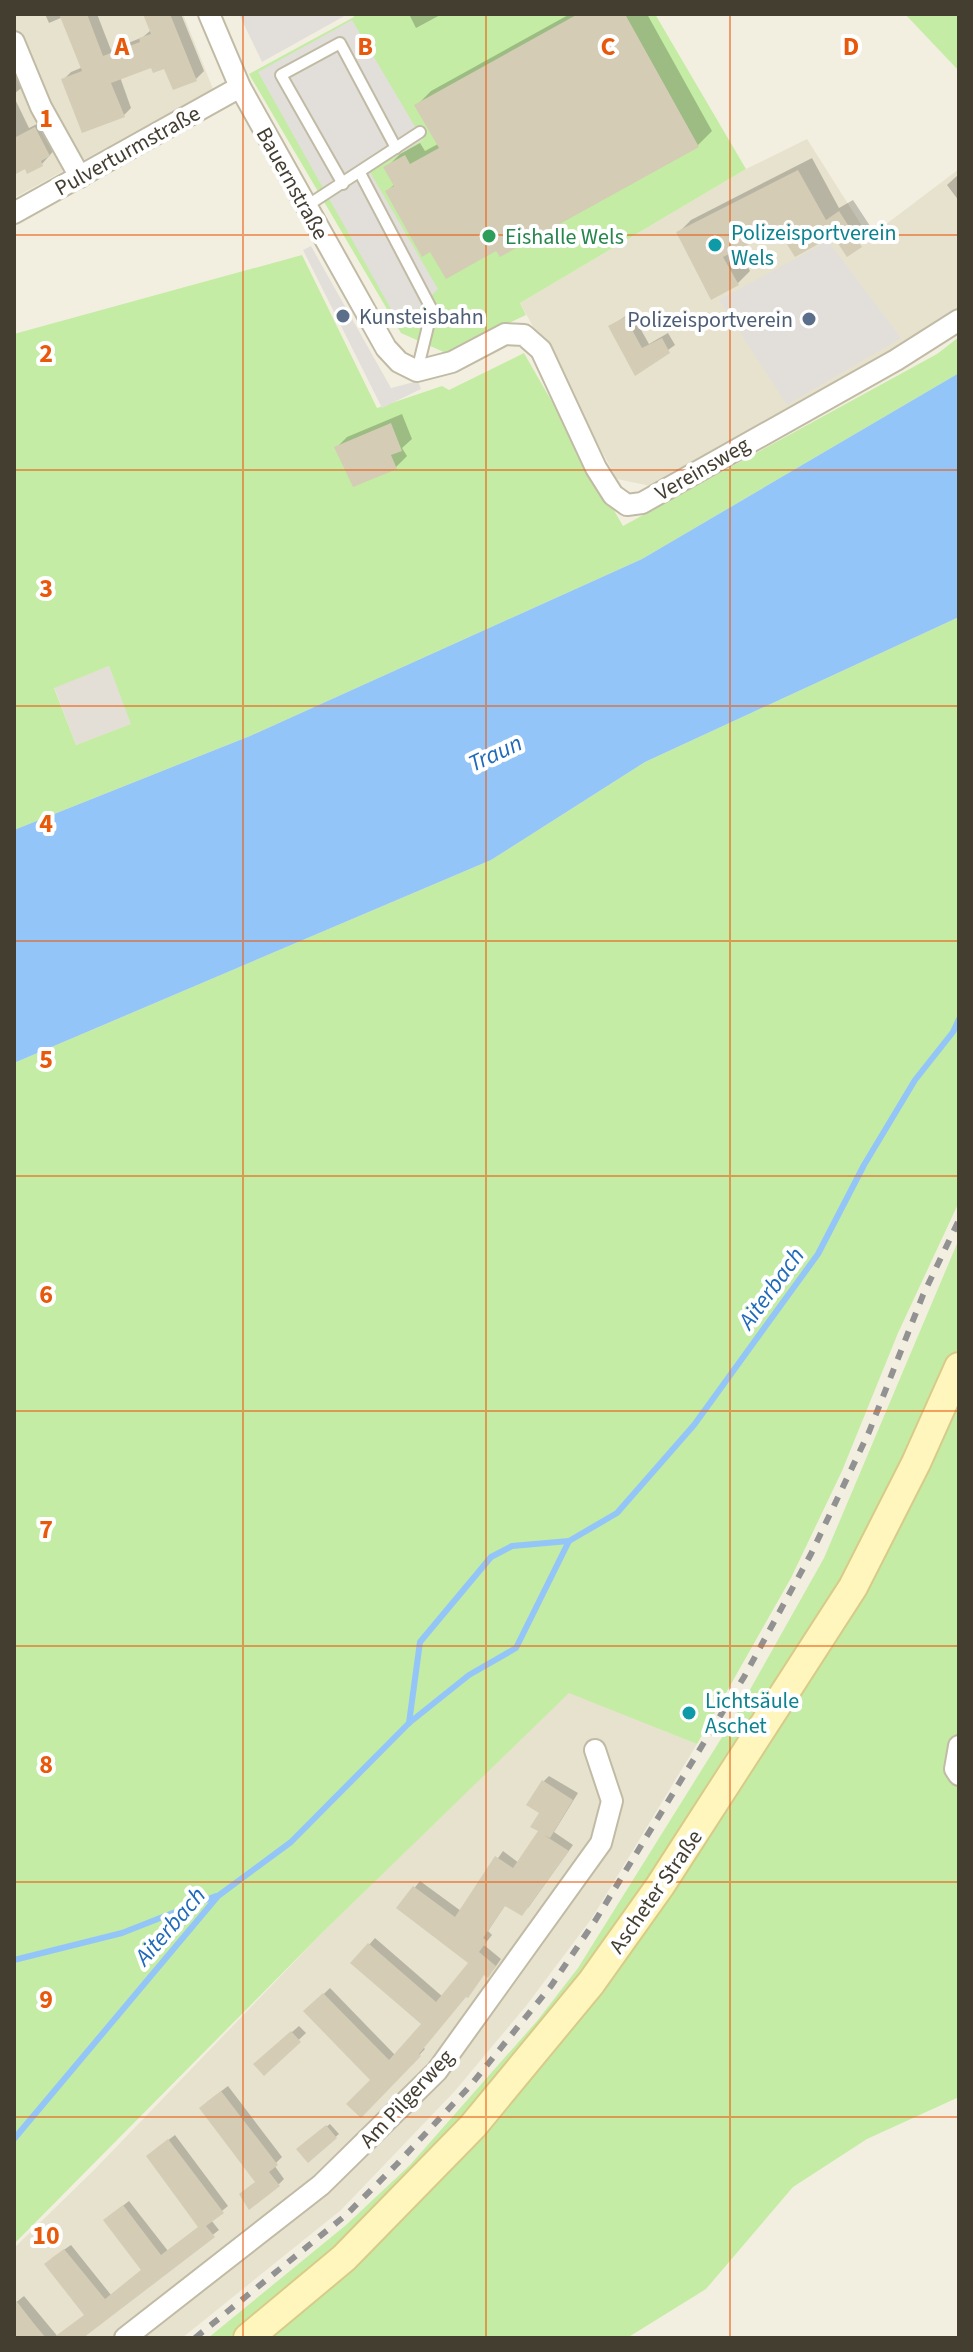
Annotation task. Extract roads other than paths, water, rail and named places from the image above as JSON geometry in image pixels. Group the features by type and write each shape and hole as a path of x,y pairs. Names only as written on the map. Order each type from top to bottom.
{"main road":[{"name":"Ascheter Straße","path":"248,2338 344,2258 473,2126 591,1983 660,1886 853,1587 916,1463 959,1367"}],"street":[{"name":"Bauernstraße","path":"209,14 240,87 386,348 399,362 417,371"},
{"path":"14,42 41,107 80,177"},
{"name":"Pulverturmstraße","path":"14,213 240,87"},
{"name":"Vereinsweg","path":"417,371 452,362 505,334 524,335 541,350 596,468 613,495 627,505 642,503 896,360 959,320"},
{"path":"959,1746 955,1769 959,1775"},
{"name":"Am Pilgerweg","path":"125,2338 321,2185 437,2071 601,1843 612,1801 595,1750"}],"lane":[{"path":"343,184 281,75 340,43 396,148"},
{"path":"305,207 420,132"},
{"path":"360,173 432,310 417,371"}],"water":[{"name":"Traun","path":"959,373 959,617 645,762 491,860 14,1063 14,830 250,736 642,559"}],"waterway":[{"name":"Aiterbach","path":"14,2139 218,1896 291,1842 409,1723 469,1675 516,1648 569,1541 617,1513 694,1425 818,1254 864,1165 915,1080 953,1032 959,1019"},
{"name":"Aiterbach","path":"409,1723 420,1642 491,1557 512,1546 569,1541"},
{"path":"14,1960 122,1933 216,1896"}],"railway":[{"path":"195,2338 346,2215 470,2086 551,1986 595,1921 744,1677 811,1554 869,1432 923,1295 959,1220"}],"place":[{"name":"Eishalle Wels","path":"489,236"},
{"name":"Polizeisportverein Wels","path":"715,245"},
{"name":"Kunsteisbahn","path":"343,316"},
{"name":"Polizeisportverein","path":"809,319"},
{"name":"Lichtsäule Aschet","path":"689,1713"}]}
